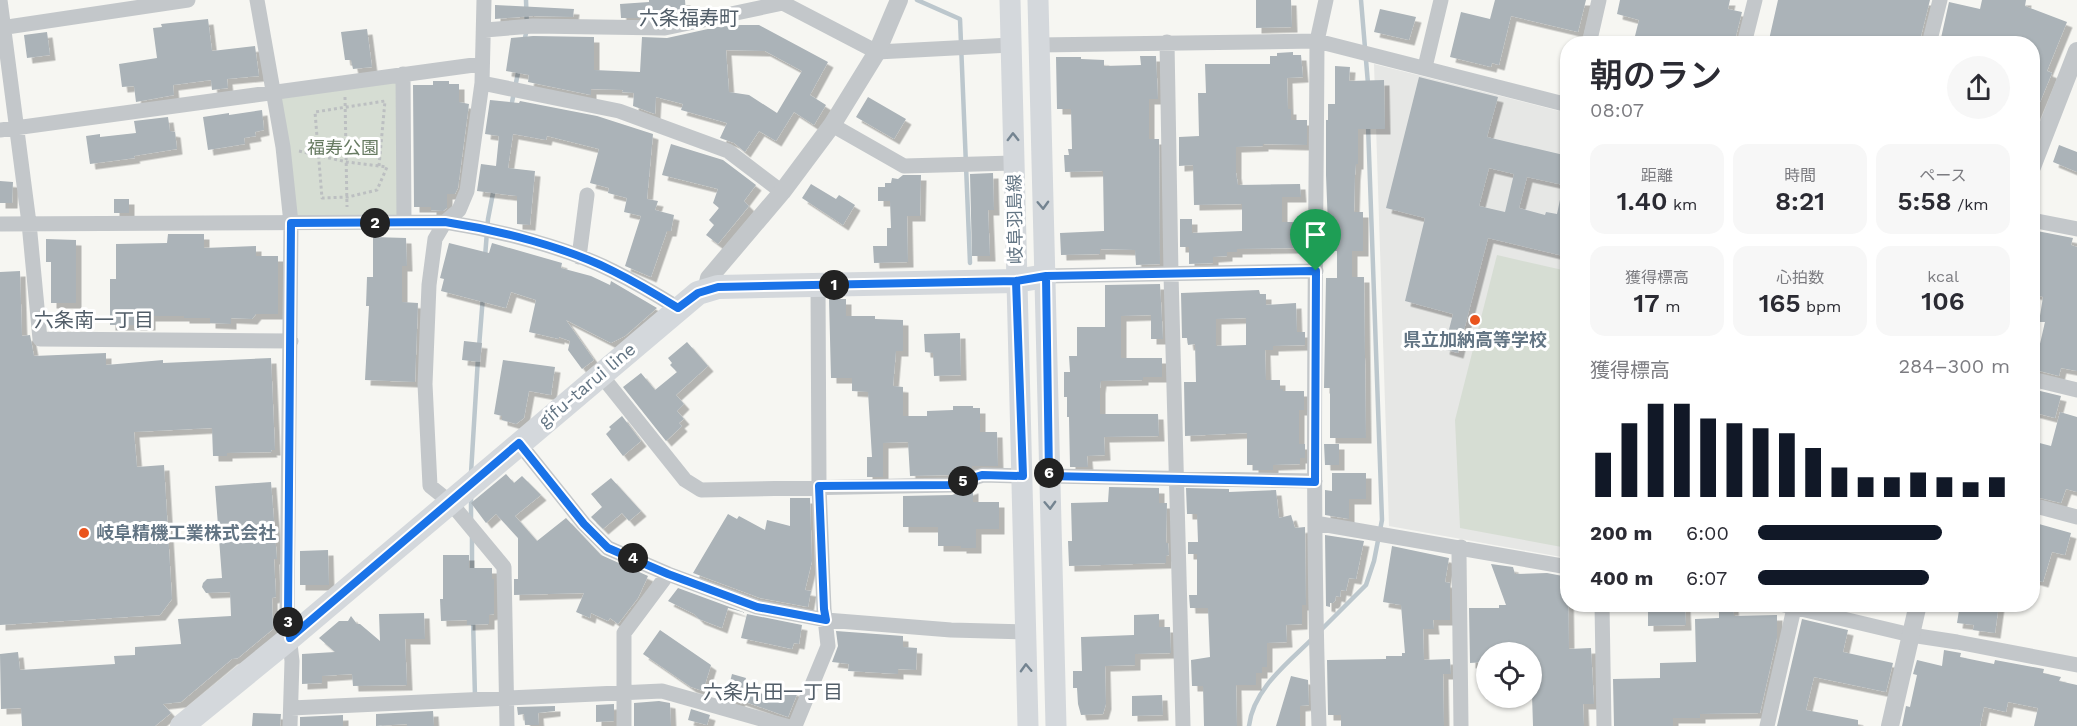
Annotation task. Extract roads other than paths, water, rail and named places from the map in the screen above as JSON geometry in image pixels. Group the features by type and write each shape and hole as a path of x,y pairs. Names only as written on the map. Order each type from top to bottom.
{"main road":[{"name":"岐阜羽島線","path":"1010,0 1028,726"},
{"name":"岐阜羽島線","path":"1038,0 1056,726"},
{"name":"gifu-tarui line","path":"182,726 290,638 698,293 718,287 1016,281 1046,276"}],"street":[{"path":"0,0 29,223 40,339 291,341"},
{"path":"2,28 188,0"},
{"path":"256,0 283,147 291,223 288,618 290,726"},
{"path":"484,0 482,83 467,192 459,210 445,222 435,239 429,285 425,384 430,486 450,502 504,567 507,726"},
{"path":"706,291 708,278 782,192 832,125 877,52 899,0"},
{"path":"1319,726 1315,627 1317,41 1326,0"},
{"path":"1425,67 1441,0"},
{"path":"1591,36 1599,0"},
{"path":"1746,36 1755,0"},
{"path":"1931,36 1940,0"},
{"path":"485,30 533,26 665,28 752,4 783,3 877,52 1011,45"},
{"path":"1038,45 1317,41 1380,55 1560,103"},
{"path":"1167,42 1183,726"},
{"path":"2040,150 2071,85 2077,51"},
{"path":"0,130 481,64"},
{"path":"403,74 404,222"},
{"path":"482,83 619,111 728,151 782,192"},
{"path":"832,125 904,166 1014,163"},
{"path":"579,257 587,195"},
{"path":"0,224 445,222 470,226 547,246 579,257 612,270 678,308"},
{"path":"2040,222 2077,229"},
{"path":"1046,276 1316,271"},
{"path":"795,726 828,646 824,609 819,486 818,285"},
{"path":"600,375 685,480 701,490 951,485 982,475 1023,476"},
{"path":"2040,380 2077,390"},
{"path":"519,443 584,524 608,548 668,574 757,607 826,620 951,630 1025,632"},
{"path":"1049,476 1315,482"},
{"path":"2040,507 2077,517"},
{"path":"1315,523 1560,566"},
{"path":"1461,547 1459,554 1461,726"},
{"path":"624,726 624,633 668,574"},
{"path":"1602,612 1604,726"},
{"path":"1767,726 1789,612"},
{"path":"1818,612 1911,635 2077,665"},
{"path":"1890,726 1916,612"},
{"path":"291,708 662,691 786,726"}],"waterway":[{"path":"524,42 527,29 526,0"},
{"path":"917,0 960,19 970,263"},
{"path":"1361,0 1368,84"},
{"path":"511,107 519,68"},
{"path":"1321,630 1366,585 1374,561 1382,520 1368,125"},
{"path":"485,257 488,219 494,188"},
{"path":"479,347 483,296"},
{"path":"471,473 478,358"},
{"path":"471,496 471,521"},
{"path":"472,535 472,572"},
{"path":"473,619 475,697"},
{"path":"1249,726 1257,700 1264,688 1313,638"}],"place":[{"name":"県立加納高等学校","path":"1475,320"},
{"name":"岐阜精機工業株式会社","path":"84,533"}],"district":[{"name":"六条福寿町","path":"689,18"},
{"name":"六条南一丁目","path":"94,320"},
{"name":"六条片田一丁目","path":"773,692"}],"park label":[{"name":"福寿公園","path":"343,148"}]}
